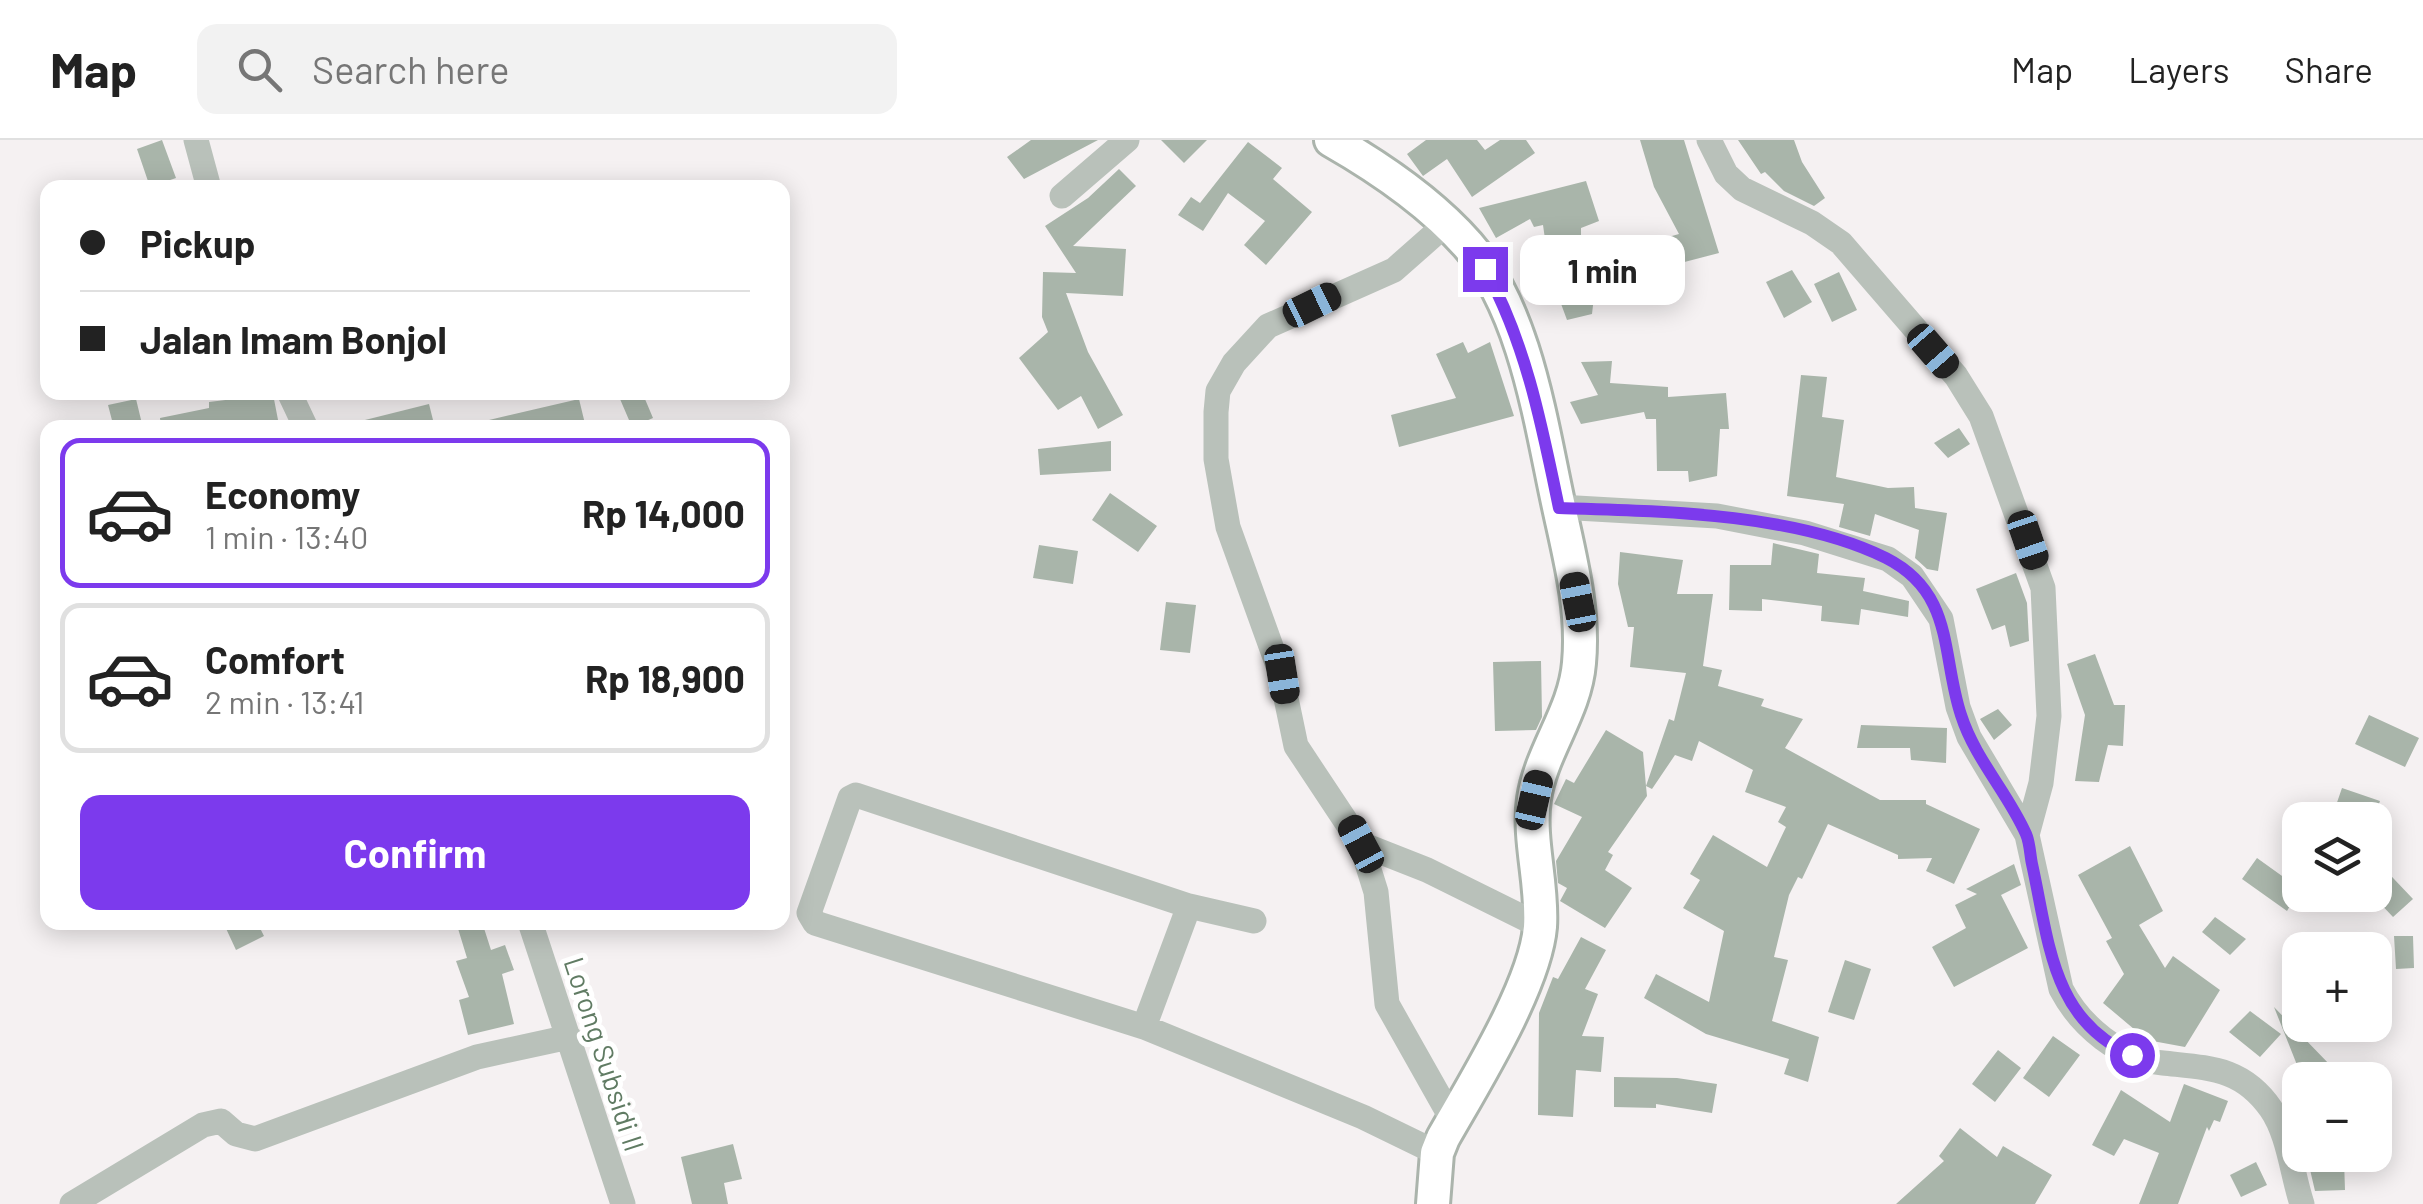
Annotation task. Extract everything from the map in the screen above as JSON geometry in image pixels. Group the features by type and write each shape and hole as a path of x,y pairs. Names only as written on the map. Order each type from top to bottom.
{"main road":[{"path":"1339,142 1396,181 1446,224 1468,246 1499,294 1539,410 1578,602 1576,685 1543,760 1534,800 1540,926 1532,964 1514,1007 1438,1153 1433,1204"}],"street":[{"path":"196,140 207,180"},
{"path":"1062,196 1128,140"},
{"path":"1709,140 1726,174 1742,189 1812,223 1841,243 1956,376 1981,416 2043,588 2049,716 2041,784 2027,835"},
{"path":"1446,224 1394,270 1268,326 1234,364 1218,391 1216,459 1223,506 1282,674 1296,746 1361,844 1376,892 1387,1004 1453,1121"},
{"path":"1559,508 1717,516 1805,533 1888,559 1912,576 1935,605 1946,636 1962,721 1977,754 2027,835 2061,989 2076,1013 2112,1046 2162,1063 2191,1063 2217,1069 2254,1090 2274,1113 2302,1204"},
{"path":"1254,921 1189,906 861,796 850,798 809,913 815,924 1144,1027 1347,1110 1438,1153"},
{"path":"1361,844 1426,870 1540,926"},
{"path":"1144,1027 1189,906"},
{"name":"Lorong Subsidi II","path":"533,930 623,1204"},
{"path":"72,1204 203,1125 221,1121 236,1134 255,1139 477,1058 569,1037"}],"building":[{"path":"162,140 176,178 148,180 137,149"},
{"path":"1031,140 1098,140 1024,179 1007,157"},
{"path":"1161,140 1207,140 1184,163"},
{"path":"1426,140 1477,140 1485,150 1500,140 1526,140 1535,153 1472,197 1447,159 1423,176 1407,154"},
{"path":"1640,140 1684,140 1719,253 1673,265 1661,239 1679,234 1654,187"},
{"path":"1738,140 1794,140 1802,162 1825,198 1814,206 1784,191 1765,172 1761,174"},
{"path":"1248,142 1282,168 1273,179 1312,212 1266,265 1244,245 1265,221 1228,193 1203,231 1178,215 1191,197 1200,203"},
{"path":"1119,169 1136,186 1073,246 1126,249 1123,296 1066,293 1088,352 1123,415 1098,429 1081,396 1058,410 1019,358 1048,332 1042,317 1043,272 1076,273 1045,226 1088,198"},
{"path":"1586,181 1599,221 1581,228 1581,291 1595,288 1592,314 1567,320 1550,274 1543,225 1534,227 1530,219 1496,238 1479,208"},
{"path":"1792,270 1812,302 1784,318 1766,282"},
{"path":"1839,272 1857,310 1832,322 1814,284"},
{"path":"1463,342 1468,353 1490,342 1514,416 1399,447 1391,415 1456,398 1436,354"},
{"path":"1612,361 1610,383 1668,387 1668,397 1726,393 1729,429 1720,429 1717,476 1689,482 1688,471 1657,471 1656,419 1646,419 1644,412 1581,424 1570,402 1598,395 1581,362"},
{"path":"1801,375 1827,377 1822,417 1844,420 1836,477 1888,488 1914,487 1915,508 1947,513 1938,571 1927,569 1915,558 1919,530 1875,514 1870,536 1839,527 1844,504 1787,496"},
{"path":"136,400 141,420 112,420 108,405"},
{"path":"274,400 278,420 160,420 209,408 209,402"},
{"path":"579,400 584,420 489,420"},
{"path":"620,400 645,400 653,418 629,420"},
{"path":"429,404 433,420 365,420"},
{"path":"1959,428 1970,444 1948,458 1934,443"},
{"path":"1111,441 1111,471 1040,475 1038,449"},
{"path":"1110,493 1157,526 1138,552 1092,520"},
{"path":"1773,543 1819,554 1817,573 1865,578 1863,591 1909,601 1908,617 1861,609 1859,625 1821,621 1822,606 1762,599 1762,611 1729,610 1730,565 1771,565"},
{"path":"1039,545 1078,551 1073,584 1033,578"},
{"path":"1620,552 1683,560 1677,594 1713,594 1703,666 1722,670 1718,686 1764,699 1761,706 1803,719 1785,748 1880,800 1926,800 1926,804 1980,829 1954,884 1926,871 1932,858 1898,859 1898,855 1828,824 1802,879 1798,877 1789,895 1774,957 1788,960 1772,1021 1819,1037 1808,1082 1784,1074 1789,1059 1706,1034 1644,998 1656,974 1709,1002 1724,931 1683,908 1700,880 1690,874 1713,835 1767,867 1786,827 1778,822 1786,807 1745,792 1753,770 1699,741 1692,761 1675,755 1652,789 1646,786 1669,719 1674,721 1686,673 1630,667 1634,627 1628,627 1618,584"},
{"path":"2016,573 2027,603 2029,641 2010,647 2005,625 1992,630 1976,589"},
{"path":"1166,602 1196,605 1190,653 1160,650"},
{"path":"2095,654 2114,705 2125,705 2123,746 2108,745 2099,782 2075,781 2085,715 2067,664"},
{"path":"1541,661 1542,717 1536,730 1495,731 1493,662"},
{"path":"1998,709 2012,725 1994,740 1980,719"},
{"path":"2369,715 2419,738 2405,767 2355,744"},
{"path":"1861,725 1947,728 1946,763 1911,760 1910,748 1857,748"},
{"path":"1606,730 1643,752 1647,796 1608,852 1613,855 1605,870 1632,888 1605,928 1560,901 1567,888 1558,883 1556,861 1582,817 1554,804 1566,779 1574,783"},
{"path":"2342,788 2380,801 2380,802 2337,802"},
{"path":"2130,846 2163,911 2139,925 2165,968 2173,956 2220,990 2185,1047 2147,1040 2103,1003 2124,974 2106,941 2112,938 2078,875"},
{"path":"2257,858 2282,876 2282,907 2242,879"},
{"path":"2014,864 2021,885 2001,895 2028,948 1954,987 1932,947 1966,928 1955,905 1977,894 1966,889"},
{"path":"2392,877 2413,899 2393,917 2388,912 2392,912"},
{"path":"2215,917 2246,939 2230,955 2202,932"},
{"path":"227,930 261,930 264,936 236,950"},
{"path":"458,930 485,930 491,950 505,945 514,970 502,974 514,1024 468,1035 459,1000 469,997 456,961 467,958"},
{"path":"2394,936 2413,936 2414,968 2396,969"},
{"path":"1581,937 1606,950 1585,989 1598,994 1582,1036 1604,1037 1601,1072 1576,1070 1573,1117 1538,1115 1539,1013 1553,977 1558,979"},
{"path":"1845,960 1871,969 1854,1020 1828,1012"},
{"path":"2250,1011 2281,1034 2260,1057 2229,1032"},
{"path":"2053,1036 2080,1055 2049,1097 2023,1078"},
{"path":"2288,1042 2308,1042 2327,1062 2296,1062"},
{"path":"1998,1050 2021,1068 1995,1102 1972,1084"},
{"path":"1614,1077 1677,1078 1717,1084 1712,1113 1656,1104 1656,1108 1614,1107"},
{"path":"2184,1084 2228,1101 2220,1122 2214,1120 2209,1131 2207,1127 2178,1204 2139,1204 2159,1153 2124,1139 2114,1156 2092,1145 2121,1090 2170,1122"},
{"path":"1960,1128 1997,1157 2003,1146 2052,1175 2035,1204 1896,1204 1944,1161 1939,1156"},
{"path":"733,1144 742,1179 724,1183 728,1204 692,1204 681,1157"},
{"path":"2256,1162 2267,1185 2241,1197 2230,1175"},
{"path":"2311,1172 2344,1172 2345,1190 2315,1191"}],"route":[{"path":"1485,269 1499,294 1539,410 1559,508 1717,516 1805,533 1888,559 1923,589 1941,619 1958,708 1969,737 2027,835 2061,989 2083,1022 2112,1046 2132,1055"}]}
